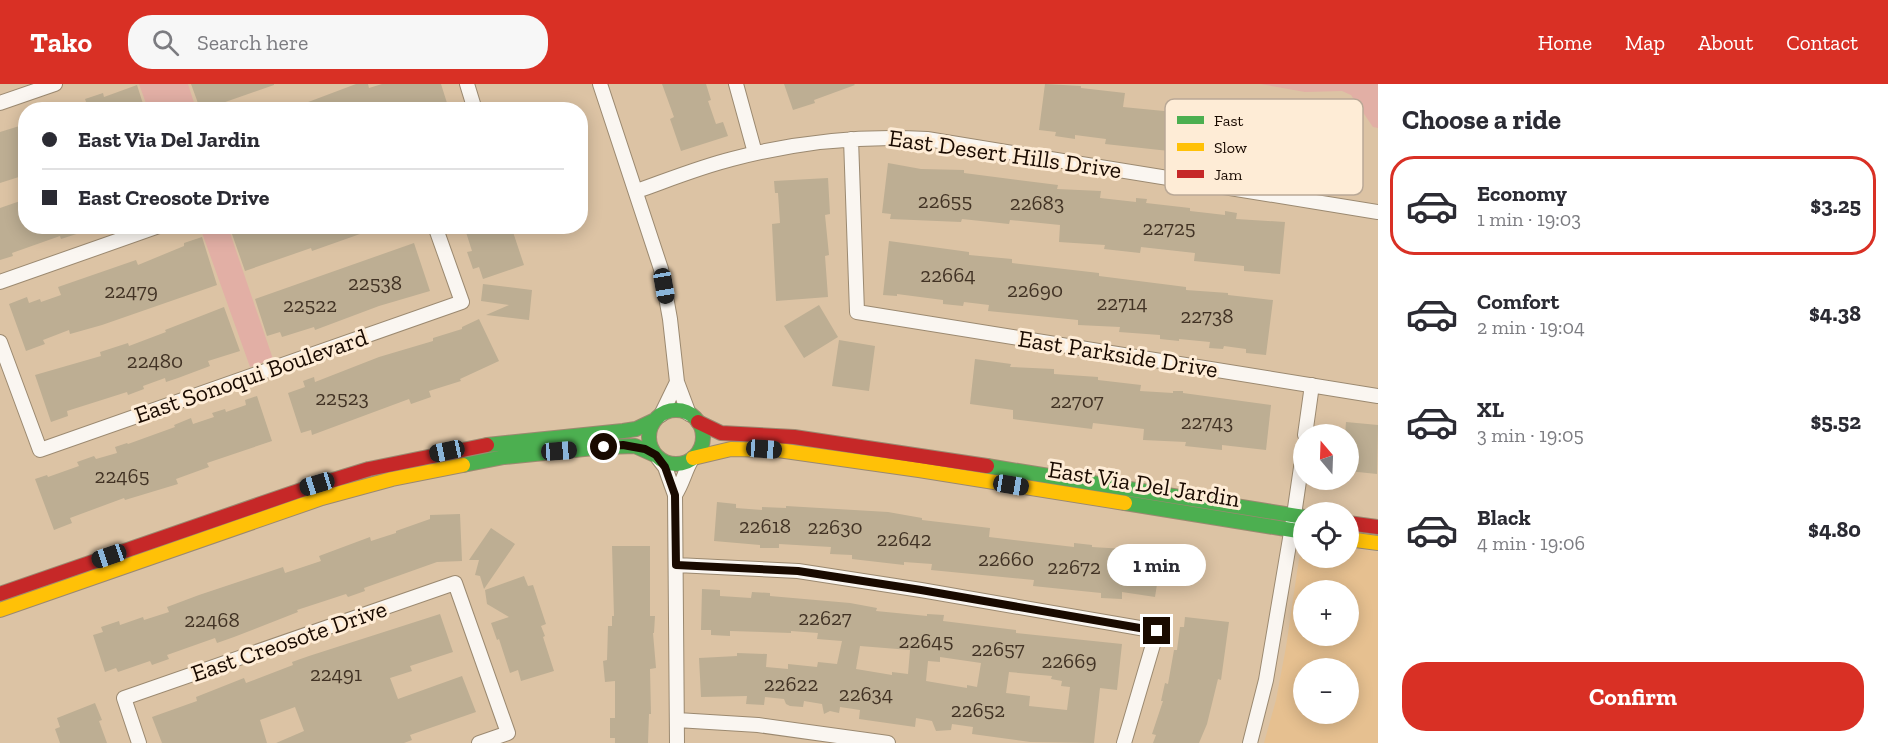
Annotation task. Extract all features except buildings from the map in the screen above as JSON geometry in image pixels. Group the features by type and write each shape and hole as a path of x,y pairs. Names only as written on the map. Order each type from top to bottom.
{"street":[{"path":"0,103 55,84"},
{"path":"466,84 472,102"},
{"path":"600,84 661,269 670,319 677,382 703,437 698,452 675,495"},
{"path":"736,84 755,153"},
{"name":"East Desert Hills Drive","path":"637,191 730,159 755,153 795,145 884,136 927,139 1165,178"},
{"name":"East Parkside Drive","path":"851,139 857,312 1378,396"},
{"name":"East Desert Hills Drive","path":"1273,195 1378,212"},
{"path":"0,282 136,234"},
{"name":"East Sonoqui Boulevard","path":"0,342 39,450 462,302 438,234"},
{"path":"677,382 649,434 649,442 665,467 675,495 677,743"},
{"path":"1307,424 1312,385"},
{"path":"0,594 304,489 369,469 492,444 636,429 675,410 694,418"},
{"name":"East Via Del Jardin","path":"694,418 721,433 794,437 871,447 1293,515"},
{"path":"0,610 322,498 392,479 469,462 604,447 635,446 675,464 693,458"},
{"name":"East Via Del Jardin","path":"693,458 730,448 778,450 919,470 1293,530"},
{"path":"1359,524 1378,527"},
{"path":"1359,540 1378,543"},
{"path":"1250,743 1266,680 1293,550"},
{"path":"676,565 798,571 1157,631 1124,743"},
{"name":"East Creosote Drive","path":"139,743 124,698 455,583 508,733 478,743"},
{"path":"676,720 758,725 888,743"}],"shaded area":[{"path":"139,84 188,84 194,102 145,102"},
{"path":"1261,84 1378,84 1378,128 1373,127 1363,112 1363,99 1354,99 1342,91 1305,92"},
{"path":"202,234 230,234 273,359 250,367"},
{"path":"1359,549 1378,552 1378,743 1264,743 1276,700 1293,600 1293,646 1359,646 1359,580 1296,580 1298,568 1359,568"}],"traffic: fast":[{"path":"676,410 686,412 695,418 701,427 703,437 701,447 695,456 686,462 676,464 666,462 657,456 651,447 649,437 651,427 657,418 666,412 676,410"},
{"path":"487,445 623,431 636,429 655,420"},
{"path":"463,465 504,457 604,447 635,446 655,455"},
{"path":"987,466 1293,515"},
{"path":"1125,503 1293,530"}],"traffic: slow":[{"path":"693,458 731,449 778,450 1125,503"},
{"path":"0,610 322,498 392,479 463,465"},
{"path":"1359,540 1378,543"}],"traffic: jam":[{"path":"698,422 721,433 794,437 987,466"},
{"path":"0,594 304,489 369,469 487,445"},
{"path":"1359,524 1378,527"}],"route":[{"path":"604,447 623,445 645,449 656,455 665,467 669,484 675,495 676,565 798,571 1157,631"}]}
